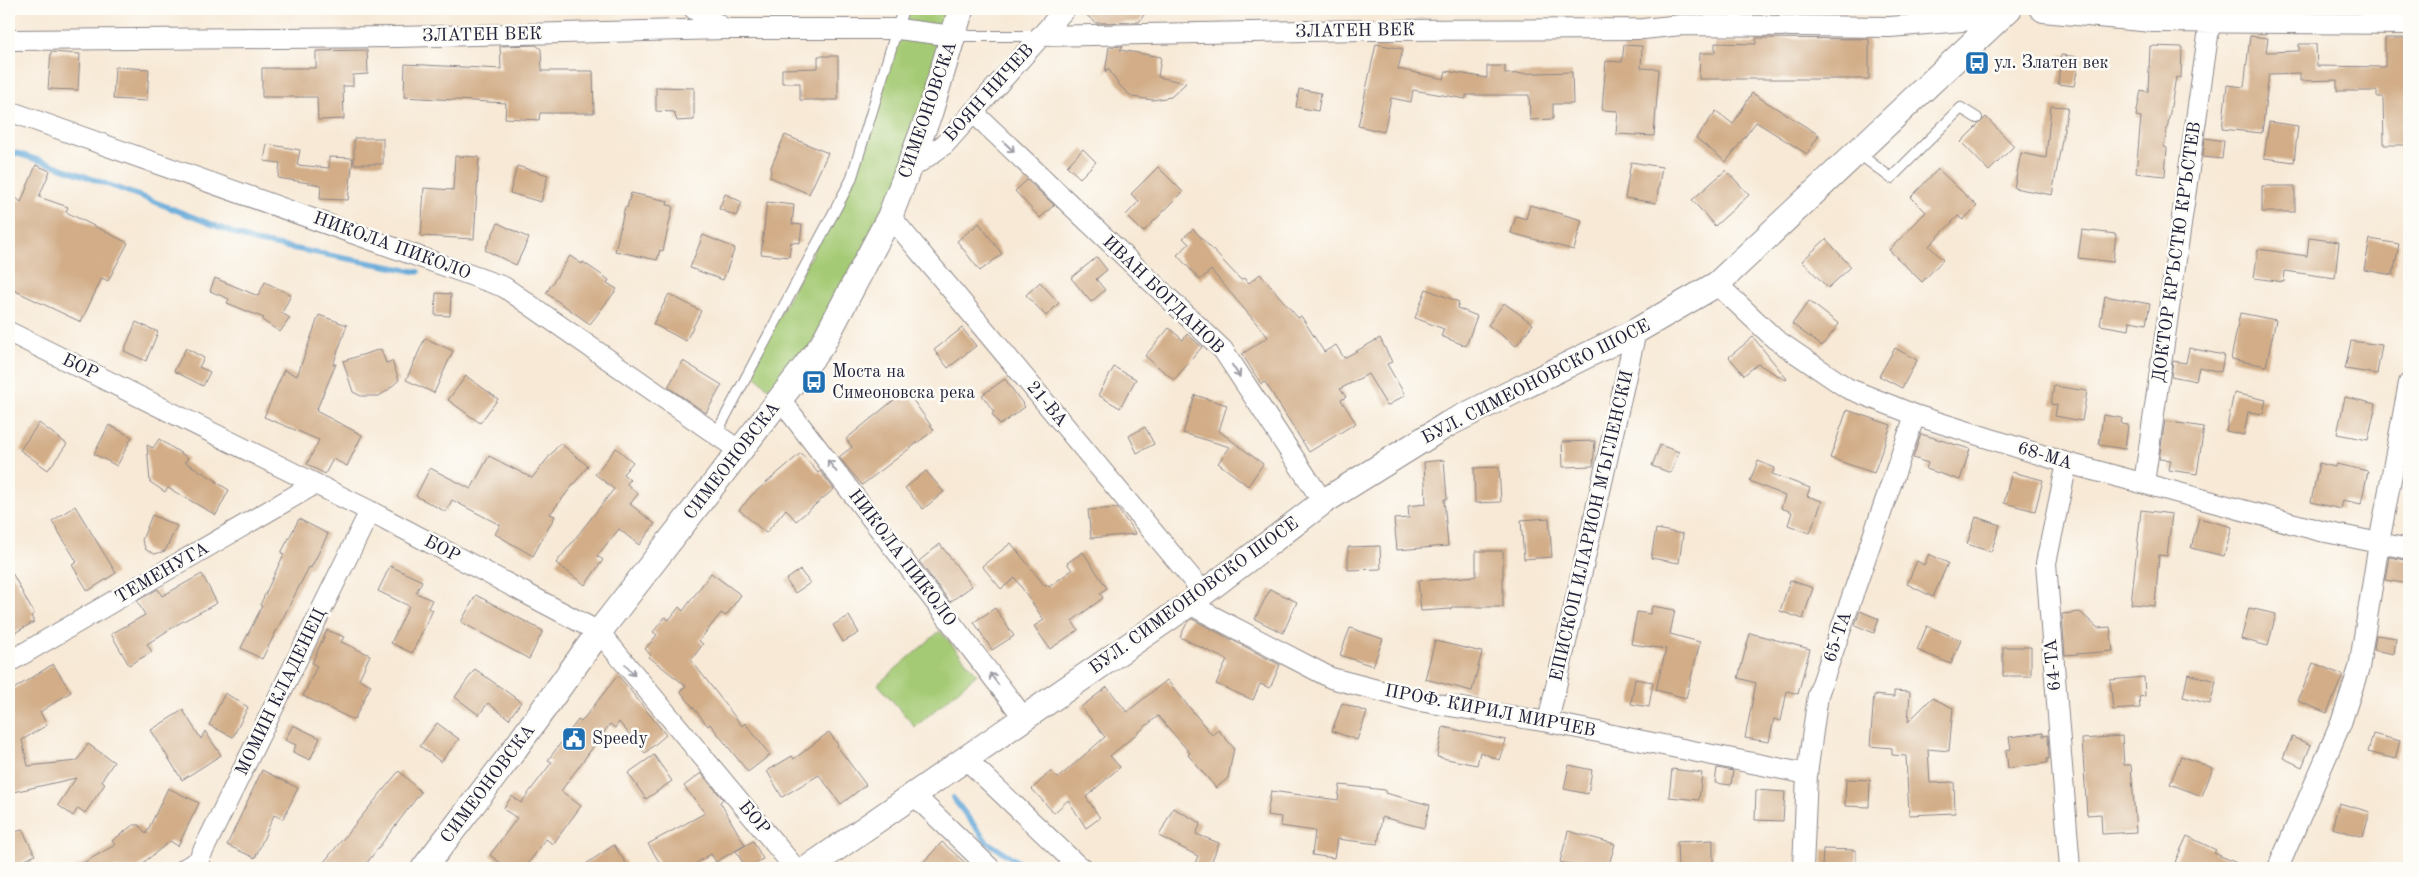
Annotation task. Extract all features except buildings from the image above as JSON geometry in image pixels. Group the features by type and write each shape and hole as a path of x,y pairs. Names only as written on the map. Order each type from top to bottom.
{"street":[{"path":"694,9 725,29"},
{"name":"СИМЕОНОВСКА","path":"424,868 509,757 599,632 822,345 890,216 930,112 961,9"},
{"name":"БОЯН НИЧЕВ","path":"907,171 945,144 1065,9"},
{"path":"2039,9 2043,12 2152,22 2409,24"},
{"name":"ЗЛАТЕН ВЕК","path":"1040,36 1374,30 1643,29 1681,26 1890,27 2004,13"},
{"name":"БУЛ. СИМЕОНОВСКО ШОСЕ","path":"808,868 1196,598 1323,502 1448,424 1636,331 1717,284 2004,13"},
{"name":"ДОКТОР КРЪСТЮ КРЪСТЕВ","path":"2144,482 2210,22"},
{"name":"ЗЛАТЕН ВЕК","path":"9,40 398,37 725,29 898,29 954,36"},
{"name":"НИКОЛА ПИКОЛО","path":"9,111 504,286 740,451"},
{"name":"ИВАН БОГДАНОВ","path":"974,113 1222,350 1323,502"},
{"name":"21-ВА","path":"890,216 912,240 1196,598"},
{"name":"68-МА","path":"1717,284 1776,339 1847,388 1915,416 2066,463 2144,482 2321,531 2409,549"},
{"name":"ЕПИСКОП ИЛАРИОН МЪГЛЕНСКИ","path":"1548,722 1636,331"},
{"name":"БОР","path":"9,332 370,511 599,632 795,868"},
{"path":"2278,868 2341,723 2359,668 2379,543 2409,383"},
{"name":"НИКОЛА ПИКОЛО","path":"780,398 1024,718"},
{"name":"65-ТА","path":"1803,868 1807,774 1818,695 1915,416"},
{"name":"64-ТА","path":"2066,463 2046,563 2070,868"},
{"name":"ТЕМЕНУГА","path":"9,662 315,484"},
{"name":"МОМИН КЛАДЕНЕЦ","path":"195,866 370,511"},
{"name":"ПРОФ. КИРИЛ МИРЧЕВ","path":"1196,598 1331,678 1419,701 1548,722 1807,774"},
{"path":"966,759 1078,867 1083,868"},
{"path":"914,795 990,868"}],"lane":[{"path":"716,434 851,180 903,9"},
{"path":"954,36 1040,36"},
{"path":"1857,152 1891,178 1961,108 1977,118"}],"green space":[{"path":"903,9 961,9 890,216 780,399 750,371 851,180"},
{"path":"940,631 977,674 915,727 878,684"}],"waterway":[{"path":"9,151 145,198 254,241 418,272"},
{"path":"953,798 987,842 1028,868"}],"place":[{"name":"ул. Златен век","path":"1977,63"},
{"name":"Моста на Симеоновска река","path":"814,382"},
{"name":"Speedy","path":"574,739"}]}
